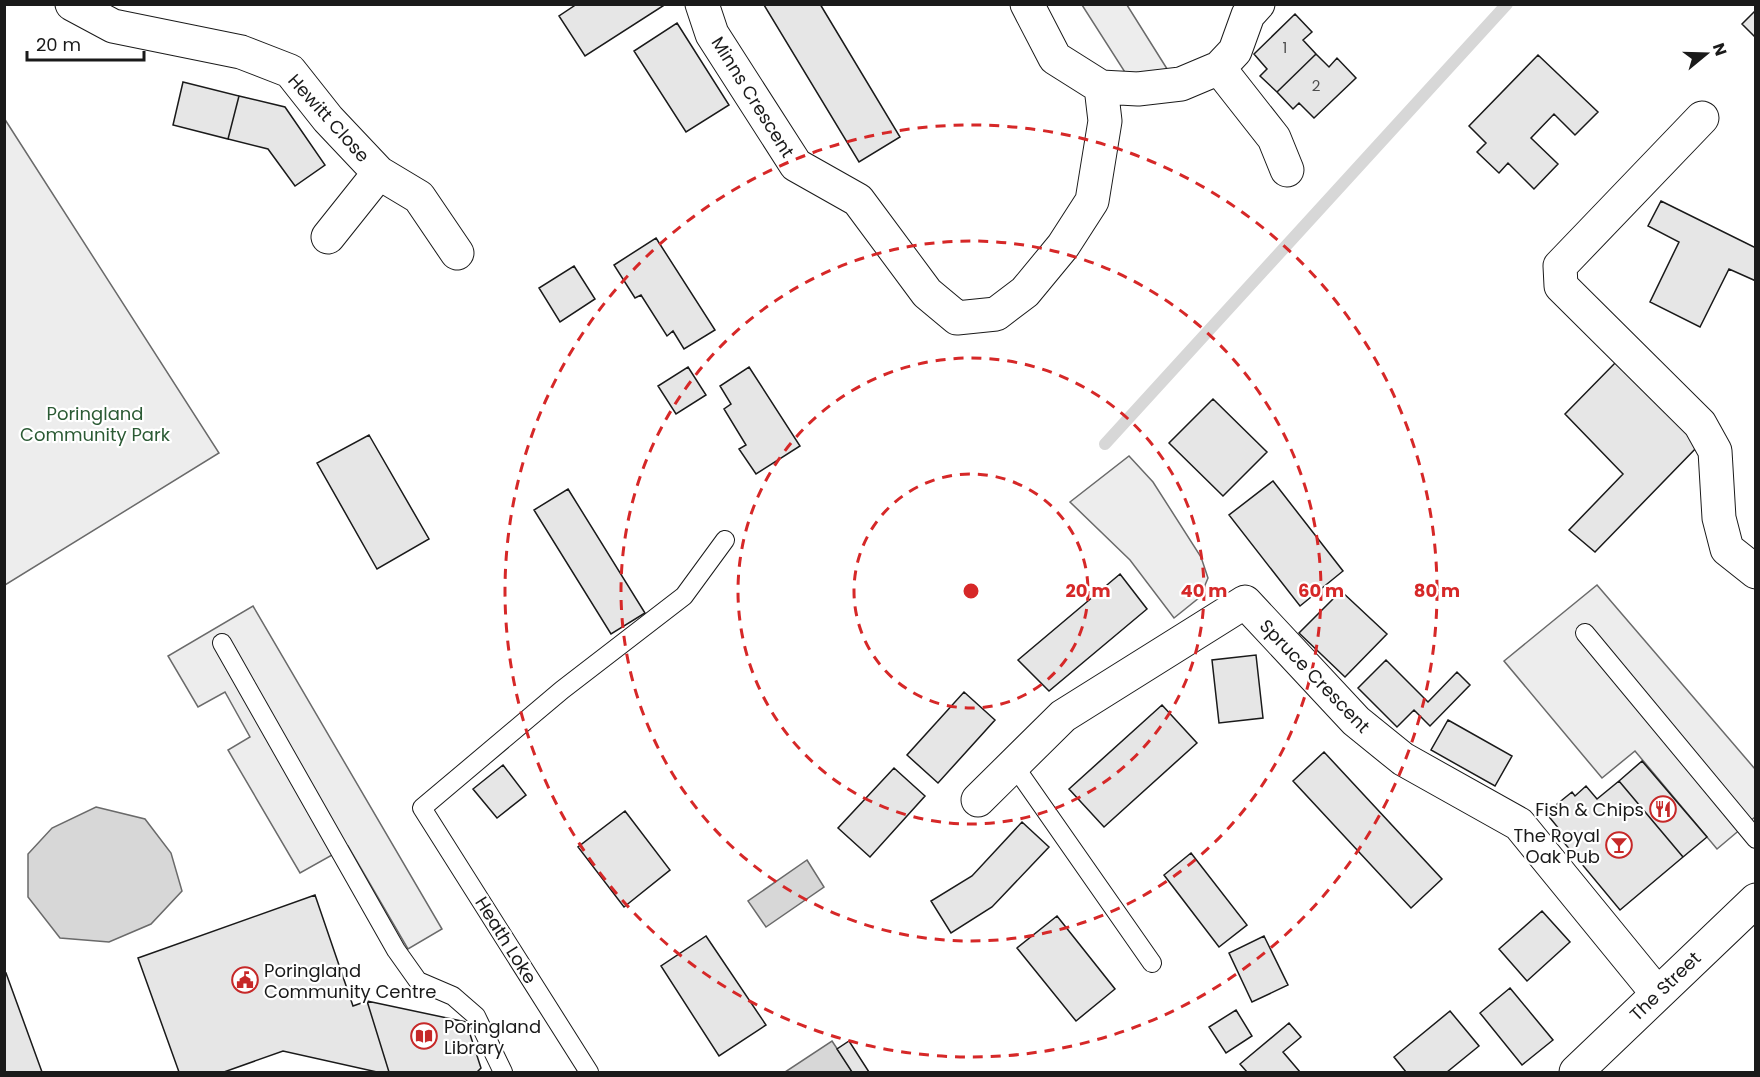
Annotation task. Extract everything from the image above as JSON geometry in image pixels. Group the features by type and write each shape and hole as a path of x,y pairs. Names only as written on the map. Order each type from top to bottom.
{"street":[{"name":"Hewitt Close","path":"72,4 113,26 241,52 290,71 328,119 379,173 419,197 457,253"},
{"name":"Minns Crescent","path":"702,4 712,34 796,165 858,200 927,293 957,318 996,314 1025,292 1062,246 1092,201 1105,121 1101,87"},
{"path":"1027,4 1055,58 1101,87 1138,89 1181,84 1219,68 1235,51 1248,15 1258,4"},
{"path":"1219,68 1274,138 1287,170"},
{"path":"1702,118 1560,266 1561,286 1700,424 1715,452 1719,518 1726,549 1755,572"},
{"name":"Hewitt Close","path":"328,237 379,173"},
{"name":"Spruce Crescent","path":"978,800 1062,716 1245,602 1364,728 1403,759 1519,824 1657,993"},
{"name":"The Street","path":"1576,1072 1755,900"}],"lane":[{"name":"Heath Loke","path":"589,1072 422,808 561,690 684,596 725,540"},
{"path":"1585,633 1755,839"},
{"path":"222,643 396,950 418,981 453,996 476,1016 503,1072"},
{"path":"1012,764 1152,963"}],"shaded area":[{"path":"1082,5 1127,5 1169,72 1128,77"},
{"name":"Poringland Community Park","path":"4,118 219,453 5,585 4,585"},
{"path":"1129,456 1153,482 1201,557 1208,578 1200,597 1174,618 1130,560 1070,502"},
{"path":"1597,585 1755,769 1755,817 1717,849 1635,751 1602,778 1504,661"},
{"path":"253,606 442,929 408,949 348,846 300,873 228,750 250,737 225,692 198,707 168,656"},
{"path":"96,807 145,819 171,853 182,891 151,924 109,942 60,938 28,897 28,854 52,828"},
{"path":"807,860 824,887 766,927 748,901"},
{"path":"832,1041 852,1071 785,1072"}],"building":[{"path":"577,4 666,4 585,56 559,16"},
{"path":"820,4 900,137 859,162 764,5"},
{"path":"1756,10 1756,38 1742,24"},
{"path":"1295,14 1312,32 1303,40 1316,54 1277,92 1260,76 1267,69 1254,54"},
{"path":"677,23 729,105 686,132 634,51"},
{"path":"1316,54 1329,67 1337,58 1356,78 1314,118 1299,103 1293,109 1277,92"},
{"path":"1538,55 1598,112 1575,135 1554,114 1531,138 1558,164 1534,189 1508,163 1499,173 1477,152 1486,143 1469,126"},
{"path":"183,82 239,96 228,139 173,125"},
{"path":"239,96 285,107 325,165 295,186 268,149 228,139"},
{"path":"1661,201 1756,248 1756,281 1729,269 1700,327 1650,302 1679,242 1648,226"},
{"path":"656,238 715,330 684,349 673,331 667,336 641,295 635,298 614,265"},
{"path":"574,266 595,299 560,322 539,288"},
{"path":"1616,362 1699,445 1595,552 1569,530 1623,474 1565,414"},
{"path":"688,367 706,395 676,414 658,386"},
{"path":"749,367 800,446 756,474 739,449 746,445 724,409 731,404 720,386"},
{"path":"1213,399 1267,452 1223,496 1169,443"},
{"path":"369,435 429,539 377,569 317,463"},
{"path":"1273,481 1343,571 1300,606 1229,515"},
{"path":"568,489 645,613 611,634 534,510"},
{"path":"1120,574 1147,609 1049,691 1018,660"},
{"path":"1341,591 1387,634 1345,677 1299,633"},
{"path":"1256,655 1263,718 1219,723 1212,660"},
{"path":"1386,660 1428,702 1457,672 1470,685 1430,726 1414,710 1397,727 1358,688"},
{"path":"964,692 995,720 938,783 907,755"},
{"path":"1162,705 1197,743 1104,827 1069,789"},
{"path":"1448,720 1512,756 1495,786 1431,750"},
{"path":"1324,752 1442,879 1411,908 1293,781"},
{"name":"Fish & Chips","path":"1642,761 1707,837 1683,857 1619,781"},
{"path":"503,765 526,795 497,818 473,789"},
{"path":"894,768 925,796 870,857 838,828"},
{"name":"The Royal Oak Pub","path":"1619,781 1683,857 1620,910 1556,833 1560,830 1546,813 1572,792 1575,796 1586,786 1597,799"},
{"path":"625,811 670,870 624,907 578,847"},
{"path":"1022,822 1049,847 992,907 951,933 931,901 972,876"},
{"path":"1191,853 1247,925 1219,947 1164,875"},
{"name":"Poringland Community Centre","path":"315,895 353,1006 367,1001 389,1072 377,1072 283,1051 224,1072 179,1072 138,958"},
{"path":"1542,911 1570,942 1527,981 1499,949"},
{"path":"1057,916 1115,989 1076,1021 1017,948"},
{"path":"706,936 766,1025 719,1056 661,966"},
{"path":"1264,936 1288,985 1252,1002 1229,953"},
{"path":"6,973 42,1072 4,1072 4,974"},
{"path":"1510,988 1553,1040 1522,1065 1480,1013"},
{"name":"Poringland Library","path":"367,1001 466,1022 481,1068 477,1072 389,1072"},
{"path":"1236,1010 1252,1036 1226,1053 1209,1027"},
{"path":"1450,1011 1479,1046 1447,1072 1406,1072 1394,1057"},
{"path":"1289,1023 1301,1037 1283,1052 1300,1072 1247,1072 1240,1064"},
{"path":"849,1041 869,1072 852,1072 837,1049"}],"waterway":[{"path":"1105,444 1507,4"}],"place":[{"name":"Fish & Chips","path":"1663,809"},
{"name":"The Royal Oak Pub","path":"1619,845"},
{"name":"Poringland Community Centre","path":"245,980"},
{"name":"Poringland Library","path":"424,1036"}]}
